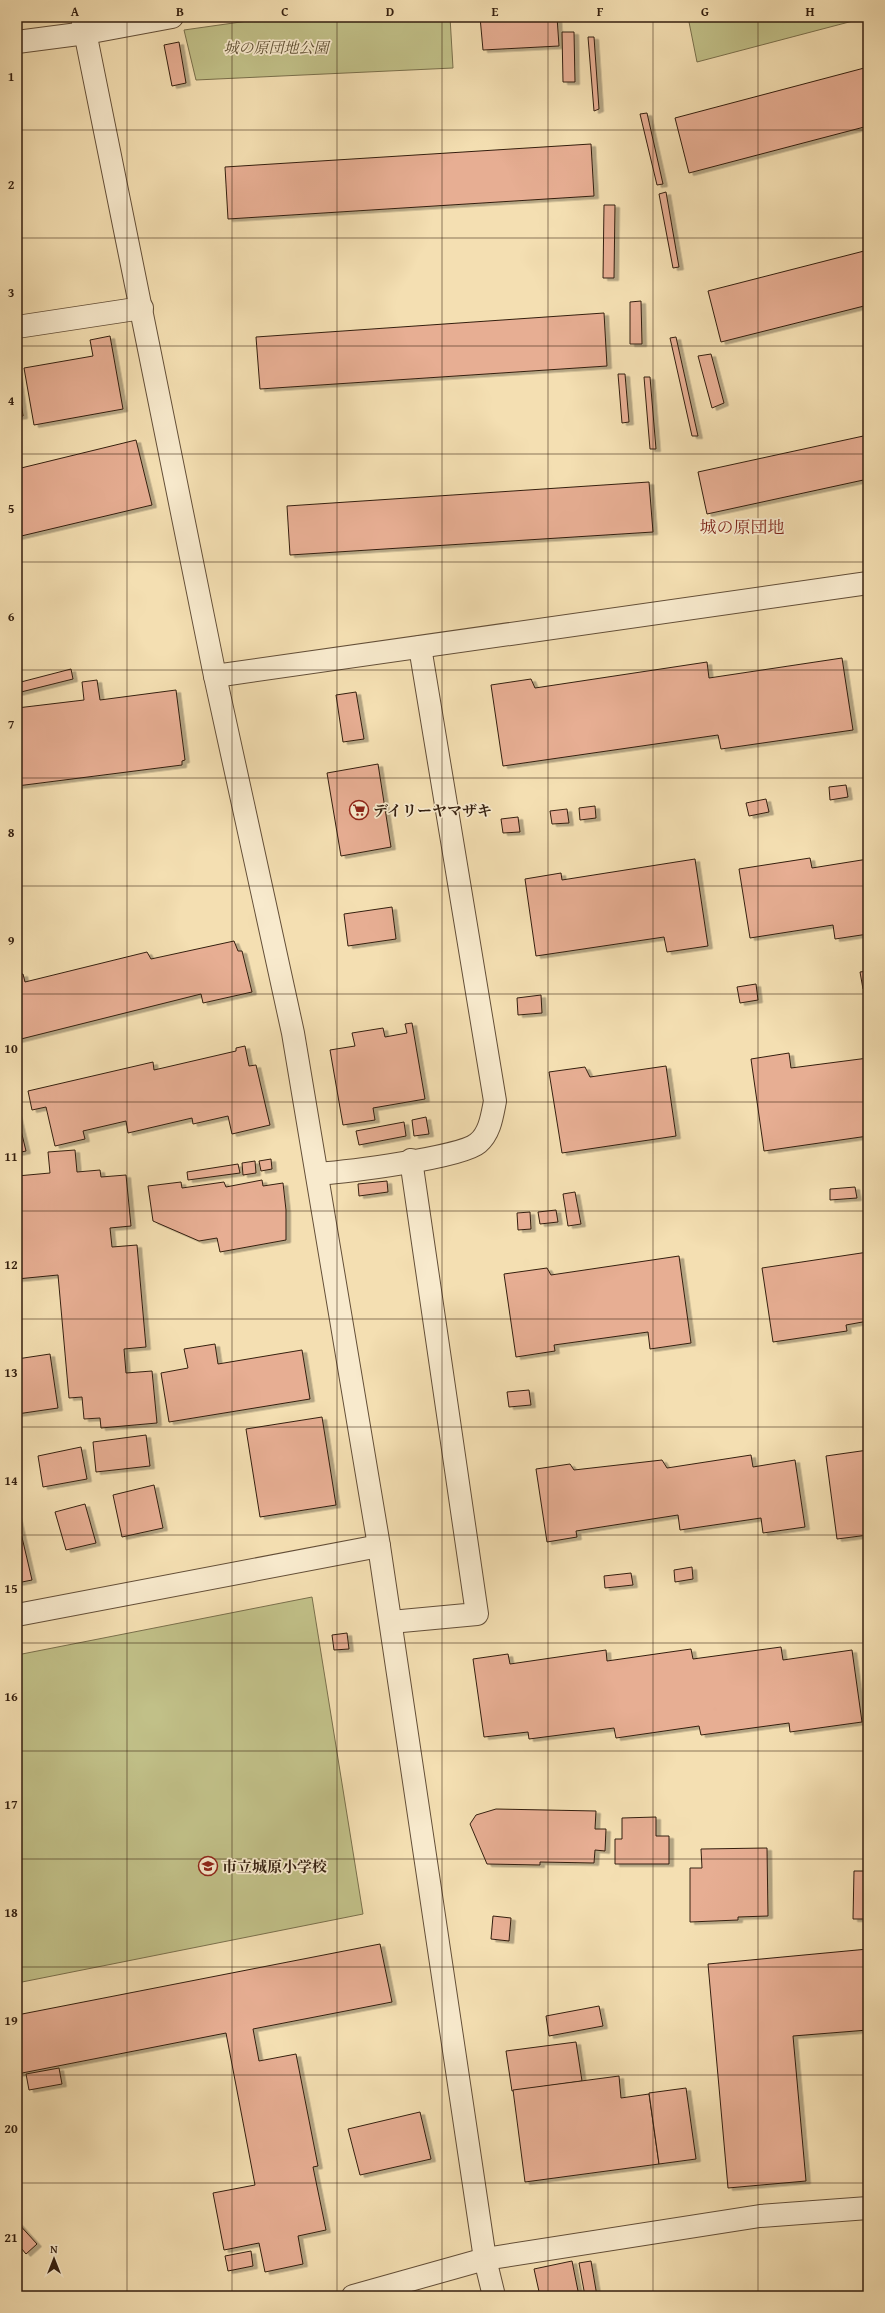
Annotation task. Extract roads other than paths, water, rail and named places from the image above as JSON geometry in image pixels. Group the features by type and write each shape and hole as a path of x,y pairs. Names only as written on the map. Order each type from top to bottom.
{"street":[{"path":"17,42 84,25 172,17"},
{"path":"84,25 215,676 293,1033 379,1546 486,2260 494,2296"},
{"path":"17,327 142,308"},
{"path":"215,676 868,583"},
{"path":"317,1174 450,1154 478,1144 489,1128 495,1101 420,647"},
{"path":"390,1622 477,1614 411,1160"},
{"path":"17,1615 379,1546"},
{"path":"354,2296 486,2260 760,2216 868,2208"}],"place":[{"name":"デイリーヤマザキ","path":"359,810"},
{"name":"市立城原小学校","path":"208,1866"}],"district":[{"name":"城の原団地","path":"742,526"}],"park label":[{"name":"城の原団地公園","path":"276,47"}]}
